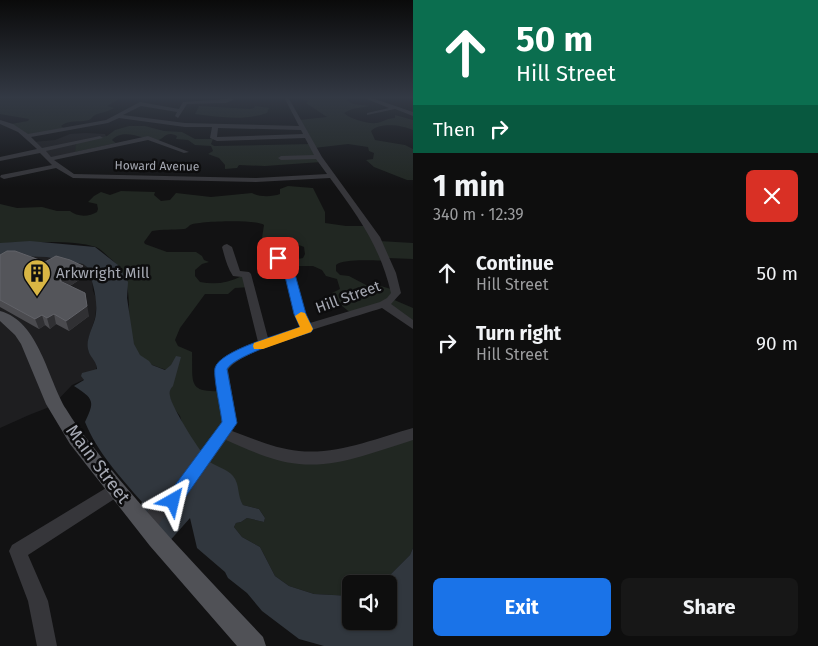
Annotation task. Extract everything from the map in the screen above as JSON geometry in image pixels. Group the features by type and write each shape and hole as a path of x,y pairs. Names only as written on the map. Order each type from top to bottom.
{"main road":[{"name":"Main Street","path":"0,315 18,329 30,344 54,404 77,439 148,527 254,646"}],"street":[{"name":"Howard Avenue","path":"15,127 56,166 73,176 256,180 333,176"},
{"path":"26,136 74,127"},
{"path":"215,127 213,138 217,139 305,132"},
{"path":"232,127 305,132"},
{"name":"Hill Street","path":"224,433 230,423 221,369 226,361 264,344 384,304 391,300 396,293 387,257 364,218 319,157 302,127"},
{"path":"0,159 100,138"},
{"path":"49,159 148,138 186,152"},
{"path":"281,158 319,157"},
{"path":"4,178 56,166"},
{"path":"227,247 230,261 236,274 246,274 264,344"},
{"path":"278,258 288,267 300,314 307,329"},
{"path":"384,304 413,325"},
{"path":"148,527 156,513 173,501 224,433 265,450 301,458 330,456 413,434"},
{"path":"47,646 38,601 18,551 116,489"}],"shaded area":[{"path":"15,127 63,127 65,129 26,136"},
{"path":"125,127 149,127 164,131 182,132 195,139 213,139 211,144 214,146 311,144 303,127 377,127 371,131 375,140 405,145 413,149 413,180 407,180 374,167 366,160 373,159 374,153 369,151 368,147 348,144 314,148 321,162 265,166 239,165 237,168 225,169 225,165 219,158 208,154 213,151 211,146 195,145 188,140 176,139 177,136 173,134 167,134 156,141 127,134 116,136 112,140 116,143 75,152 76,143 107,136 115,130"},
{"path":"70,134 105,134 106,137 77,143 75,152 49,159 33,142 55,140"},
{"path":"288,186 313,188 325,212 325,223 346,226 368,226 379,241 413,243 413,259 388,258 388,261 346,261 336,265 336,271 340,275 349,276 366,285 381,286 394,290 392,299 413,308 413,326 385,306 352,314 336,301 332,293 340,289 337,279 326,276 322,270 313,266 287,266 282,262 303,258 305,254 304,247 282,244 275,247 274,255 266,251 260,251 264,225 259,223 204,222 190,225 185,229 152,231 144,242 167,252 196,252 202,256 204,260 209,262 202,264 195,270 195,276 200,282 221,283 242,276 250,287 235,288 228,294 205,294 180,328 175,340 178,346 192,352 194,384 202,390 221,391 224,432 302,459 413,435 413,548 410,555 390,575 342,575 342,596 314,594 289,586 275,576 260,547 242,537 234,527 236,523 247,518 264,522 265,518 259,509 243,505 185,433 180,416 173,407 169,395 171,378 169,371 145,361 133,344 126,281 120,269 111,259 98,248 75,243 0,243 0,204 17,208 42,207 87,215 97,212 97,204 88,202 101,192 110,195 121,191 155,192 154,195 161,201 170,200 176,193 211,197 252,193 262,196 273,196 280,194 280,189"},
{"path":"30,241 95,247 118,265 128,282 127,298 134,344 140,355 152,365 165,370 171,365 176,356 181,357 173,386 170,389 170,396 176,410 187,431 206,458 233,476 243,505 259,509 265,518 264,522 247,518 236,523 234,527 242,537 260,547 275,576 289,586 314,594 342,596 342,630 397,630 397,575 390,575 410,555 413,548 413,646 324,646 299,639 262,611 247,593 228,578 225,572 197,548 190,518 167,544 140,505 142,502 96,444 85,422 91,401 86,394 74,386 84,380 81,376 82,373 97,369 89,352 88,345 95,319 96,299 87,267 83,264 46,257 0,256 0,243"},
{"path":"0,256 46,257 84,264 92,278 93,291 97,300 95,318 88,340 88,351 96,361 96,374 72,385 52,406 0,428"}],"building":[{"name":"Arkwright Mill","path":"7,251 15,251 45,262 56,256 83,266 60,281 85,293 87,306 66,321 54,314 47,318 42,315 35,319 0,300 0,255"}],"slow traffic":[{"path":"259,346 307,329 301,316"}],"place":[{"name":"Arkwright Mill","path":"37,297"}],"route":[{"path":"173,501 230,423 221,369 226,361 252,348 307,329 300,314 288,267 278,258"}]}
